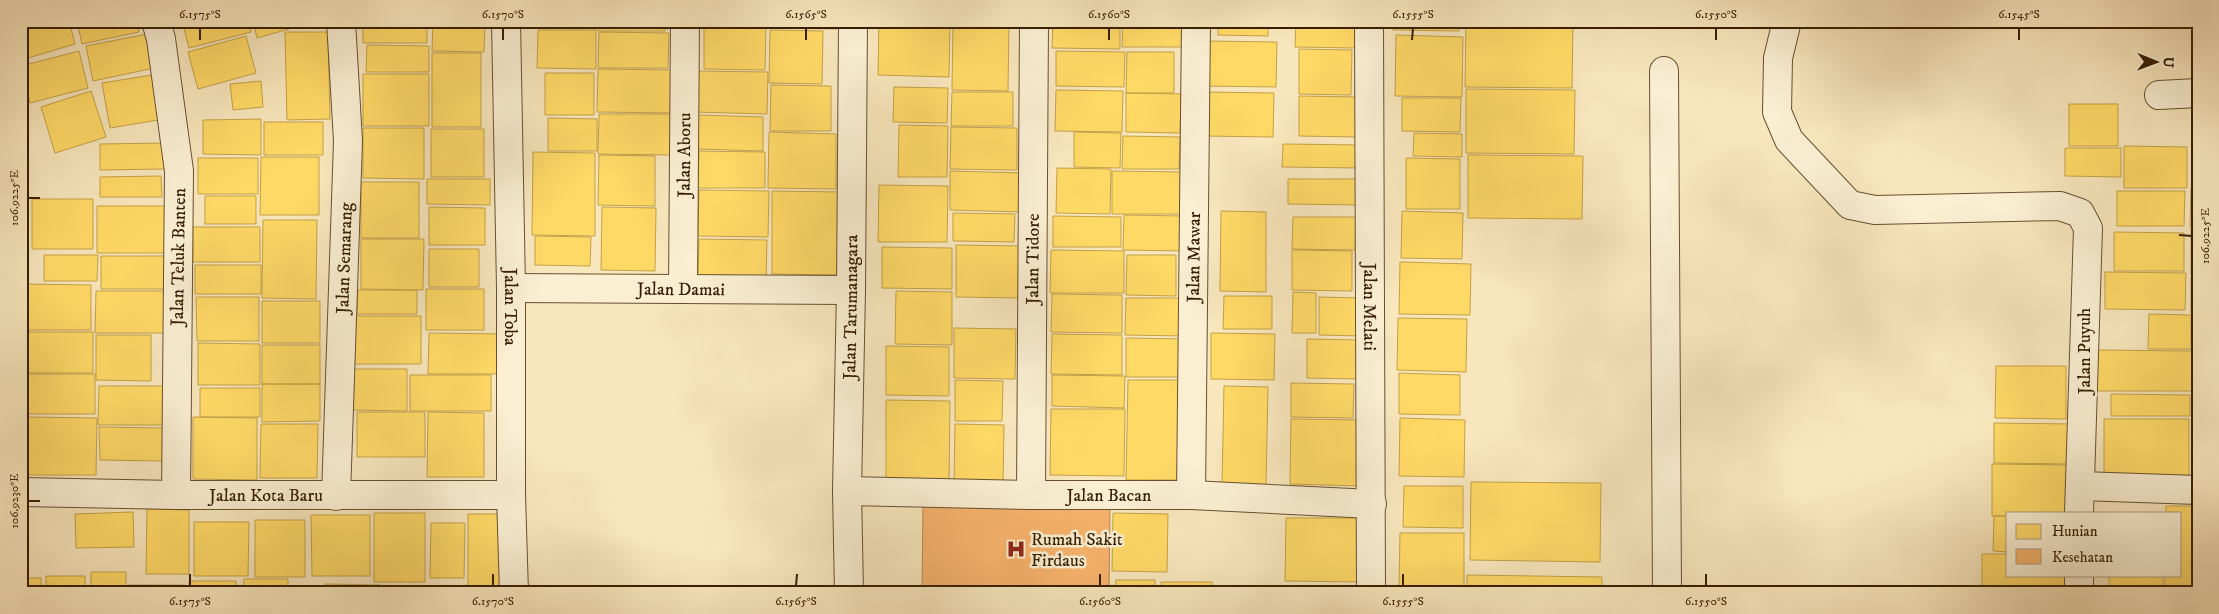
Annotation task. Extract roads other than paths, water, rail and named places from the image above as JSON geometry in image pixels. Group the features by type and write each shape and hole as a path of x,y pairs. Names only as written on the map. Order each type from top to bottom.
{"street":[{"name":"Jalan Teluk Banten","path":"156,21 161,39 179,171 176,495"},
{"name":"Jalan Semarang","path":"336,496 348,141 341,21"},
{"name":"Jalan Toba","path":"506,21 511,288 511,495 514,593"},
{"name":"Jalan Aboru","path":"683,289 685,21"},
{"name":"Jalan Tarumanagara","path":"848,593 847,491 853,21"},
{"name":"Jalan Tidore","path":"1031,495 1034,21"},
{"name":"Jalan Mawar","path":"1191,495 1196,21"},
{"name":"Jalan Melati","path":"1370,21 1371,593"},
{"name":"Jalan Puyuh","path":"1788,21 1778,58 1778,112 1789,140 1850,205 1875,210 2060,206 2080,213 2088,228 2079,512"},
{"path":"1664,71 1667,593"},
{"path":"2159,95 2198,92"},
{"name":"Jalan Damai","path":"511,288 851,290"},
{"path":"2080,486 2198,490"},
{"name":"Jalan Bacan","path":"847,491 1031,495 1191,495 1372,504"},
{"name":"Jalan Kota Baru","path":"21,492 336,496 511,495"},
{"path":"2079,576 2079,593"}],"place":[{"name":"Rumah Sakit Firdaus","path":"1016,549"}]}
